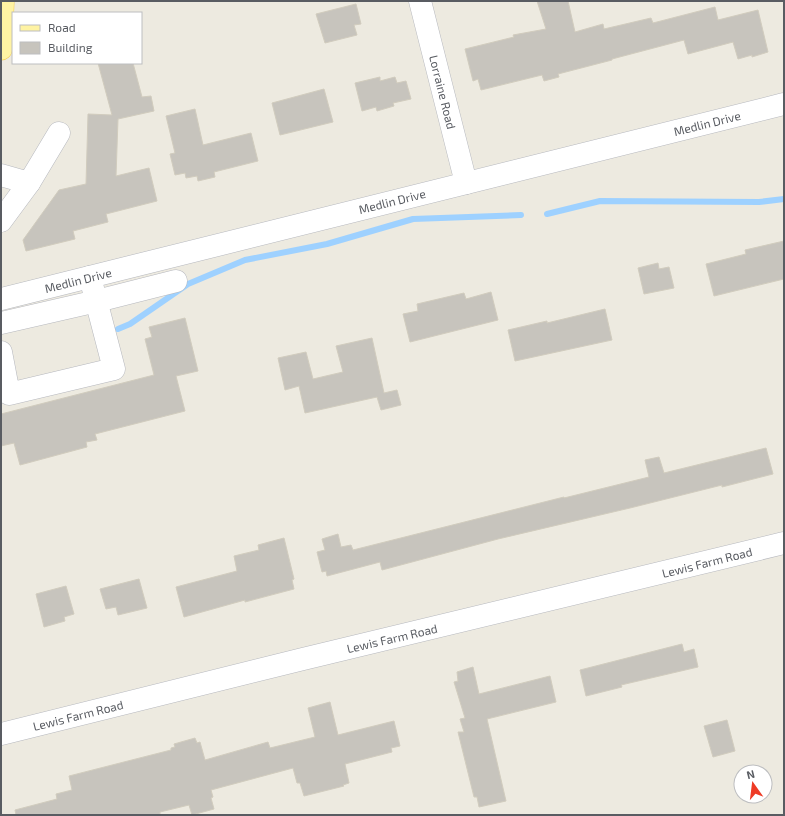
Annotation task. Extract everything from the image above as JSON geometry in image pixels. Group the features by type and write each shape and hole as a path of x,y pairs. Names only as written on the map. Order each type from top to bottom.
{"main road":[{"path":"1,49 3,1"}],"street":[{"name":"Lorraine Road","path":"420,1 466,182"},
{"name":"Medlin Drive","path":"1,299 220,243 784,104"},
{"path":"1,221 29,183 59,133"},
{"path":"1,175 29,183"},
{"path":"1,352 9,394 114,369 90,277"},
{"path":"1,324 97,302 176,281"},
{"name":"Lewis Farm Road","path":"1,734 303,659 784,543"}],"building":[{"path":"537,1 568,1 575,32 603,24 604,29 651,18 653,23 715,7 718,20 758,10 768,52 752,57 752,55 738,59 733,42 688,54 684,40 558,74 559,77 544,81 542,75 481,90 478,79 473,81 465,49 514,37 513,35 546,29"},
{"path":"356,4 361,24 354,25 357,35 325,43 316,14"},
{"path":"98,64 133,64 142,97 151,96 154,111 118,119 116,176 149,168 157,201 106,214 108,222 73,231 75,239 26,251 23,240 59,190 86,184 88,114 112,115"},
{"path":"380,77 380,81 395,77 397,83 406,81 411,99 393,103 394,106 377,111 376,107 362,111 355,83"},
{"path":"324,89 333,122 280,135 272,103"},
{"path":"195,109 203,145 251,133 258,161 214,172 215,177 198,181 197,176 186,178 185,173 175,175 170,154 175,153 166,116"},
{"path":"784,241 784,279 714,296 706,264 746,254 745,250"},
{"path":"658,263 659,269 669,267 674,288 644,294 638,268"},
{"path":"491,292 498,320 410,342 403,314 418,311 417,304 464,293 466,299"},
{"path":"605,309 612,340 515,361 508,330 547,321 547,323"},
{"path":"185,318 198,371 176,376 185,411 95,434 97,440 86,442 87,447 20,465 14,443 1,446 1,414 154,375 145,339 152,337 149,327"},
{"path":"372,338 384,393 397,390 401,405 381,410 377,397 305,413 299,386 285,390 278,358 306,352 313,379 343,372 336,346"},
{"path":"766,448 773,474 498,539 382,570 380,562 327,576 326,571 322,572 317,552 325,550 322,539 338,534 341,547 351,545 353,550 649,477 645,460 659,457 664,473"},
{"path":"284,538 294,579 292,580 294,589 245,602 245,600 184,617 176,587 237,571 234,556 259,550 258,545"},
{"path":"139,579 147,608 118,615 116,607 106,609 100,589"},
{"path":"66,586 74,614 64,617 65,621 44,627 36,594"},
{"path":"682,644 684,652 694,649 698,667 621,685 622,687 586,696 580,670"},
{"path":"473,667 479,694 550,676 556,702 487,719 506,801 479,807 477,797 474,797 458,732 464,732 460,719 465,718 454,682 458,681 457,672"},
{"path":"330,702 338,735 394,721 400,746 391,748 392,752 345,764 349,783 343,785 344,786 304,796 300,783 297,783 293,768 211,790 213,797 211,798 214,809 192,815 189,805 160,812 160,815 16,815 15,810 57,799 56,794 72,790 69,776 171,750 171,748 175,747 174,744 195,738 197,743 200,742 205,760 268,742 270,748 315,737 308,708"},
{"path":"727,720 735,751 713,757 704,726"}],"waterway":[{"path":"547,214 600,201 759,202 784,199"},
{"path":"118,329 130,324 188,284 245,260 327,244 413,219 521,215"}]}
